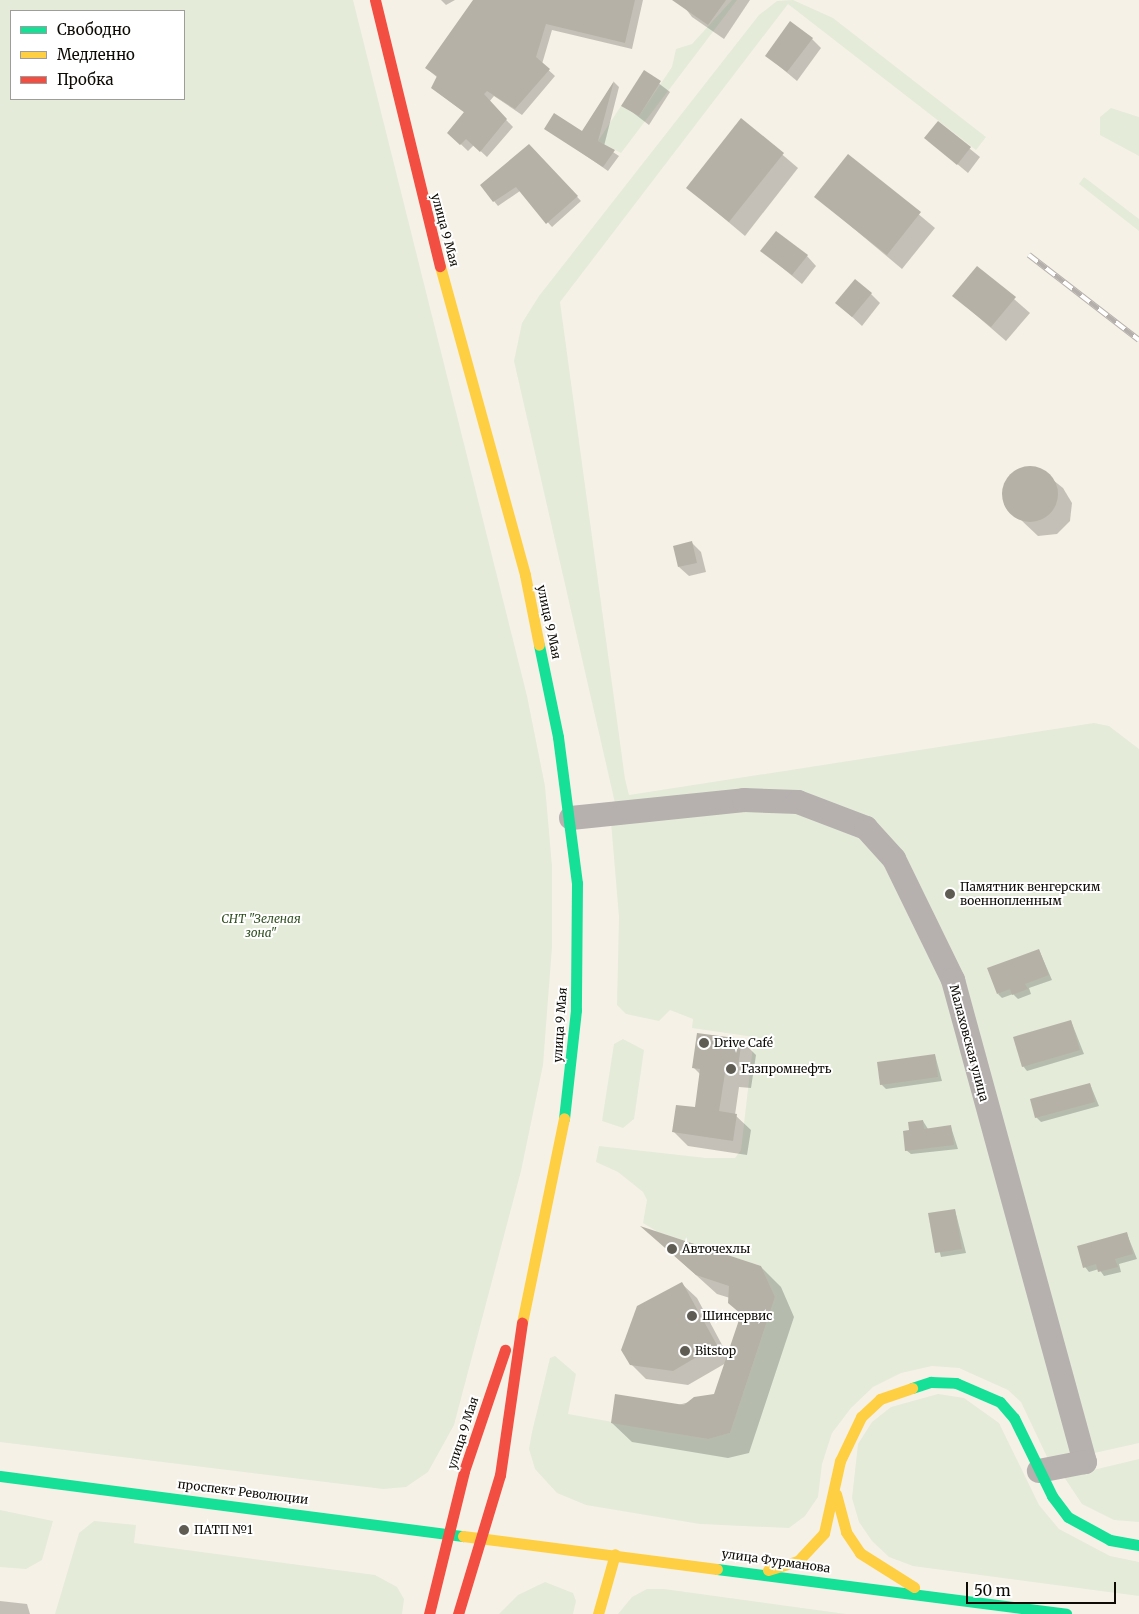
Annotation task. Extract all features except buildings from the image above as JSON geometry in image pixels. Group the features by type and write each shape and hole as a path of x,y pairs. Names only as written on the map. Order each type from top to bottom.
{"main road":[{"name":"улица 9 Мая","path":"374,0 430,229 525,575 571,818 578,954 574,1030 562,1138 533,1263 500,1475 458,1614"},
{"name":"улица 9 Мая","path":"429,1614 448,1531 533,1263"},
{"path":"756,1571 798,1561 813,1549 832,1510 835,1485 848,1439 861,1417 880,1399 931,1382 956,1383 1000,1402 1014,1418 1039,1471 1068,1518 1110,1540 1139,1545"},
{"name":"проспект Революции","path":"0,1476 482,1536"},
{"path":"835,1485 843,1525 860,1552 902,1582 939,1597"},
{"name":"улица Фурманова","path":"482,1536 756,1571 1066,1614"},
{"path":"598,1614 615,1554"}],"street":[{"name":"Малаховская улица","path":"571,818 744,800 798,802 866,828 894,859 953,980 1085,1462 1039,1471"}],"green space":[{"name":"СНТ \"Зеленая зона\"","path":"0,0 353,0 527,696 545,786 552,866 552,947 543,1065 521,1171 454,1425 428,1472 406,1487 383,1489 0,1442"},
{"path":"732,0 737,0 621,153 598,141 621,106 639,116 672,67 676,49 692,44"},
{"path":"793,0 833,18 986,137 976,150 788,4 560,302 625,779 629,795 1094,723 1109,726 1139,749 1139,1443 1090,1454 959,977 853,816 615,803 514,361 522,323 539,296 759,15 777,1"},
{"path":"1111,108 1139,117 1139,156 1100,135 1100,117"},
{"path":"1084,177 1139,219 1139,231 1079,184"},
{"path":"748,809 819,814 877,848 946,979 1077,1453 1048,1459 1021,1402 1008,1390 959,1368 932,1366 901,1373 873,1387 851,1408 832,1433 822,1464 818,1497 805,1516 789,1528 700,1524 586,1505 557,1493 535,1469 529,1449 532,1432 550,1358 555,1356 576,1374 568,1414 707,1439 730,1433 775,1297 761,1266 658,1232 643,1223 647,1200 643,1192 618,1172 596,1162 599,1146 706,1158 735,1158 741,1150 754,1037 692,1028 693,1019 670,1010 659,1021 626,1014 617,1005 619,917 611,822"},
{"path":"623,1039 644,1050 634,1119 623,1128 602,1121 614,1044"},
{"path":"938,1394 964,1398 999,1423 1039,1505 1059,1529 1110,1556 1139,1562 1139,1596 913,1566 889,1557 872,1541 859,1522 852,1498 858,1444 872,1422 891,1407"},
{"path":"1139,1459 1139,1522 1114,1520 1082,1504 1064,1477"},
{"path":"0,1510 53,1521 42,1560 26,1569 0,1567"},
{"path":"94,1521 136,1525 134,1543 375,1575 397,1587 404,1599 402,1614 55,1614 79,1533"},
{"path":"545,1582 573,1593 576,1601 573,1614 499,1614 518,1595"},
{"path":"647,1589 664,1589 846,1614 618,1614 632,1597"}],"railway":[{"path":"1029,255 1139,340"}],"traffic: fast":[{"path":"539,645 558,737 577,883 576,1010 564,1118"},
{"path":"912,1388 931,1382 956,1383 1000,1402 1014,1418 1052,1496 1068,1517 1110,1540 1139,1545"},
{"path":"0,1476 463,1536"},
{"path":"717,1569 1066,1614"}],"traffic: slow":[{"path":"440,266 525,575 539,645"},
{"path":"522,1323 564,1118"},
{"path":"768,1570 798,1561 824,1533 840,1461 861,1417 880,1399 912,1388"},
{"path":"836,1494 846,1532 860,1553 914,1587"},
{"path":"463,1536 717,1569"},
{"path":"598,1614 615,1554"}],"traffic: jam":[{"path":"375,0 440,266"},
{"path":"458,1614 500,1475 522,1323"},
{"path":"429,1614 464,1471 505,1350"}],"place":[{"name":"Памятник венгерским военнопленным","path":"950,894"},
{"name":"Drive Café","path":"704,1043"},
{"name":"Газпромнефть","path":"731,1069"},
{"name":"Авточехлы","path":"672,1249"},
{"name":"Шинсервис","path":"692,1316"},
{"name":"Bitstop","path":"685,1351"},
{"name":"ПАТП №1","path":"184,1530"}]}
